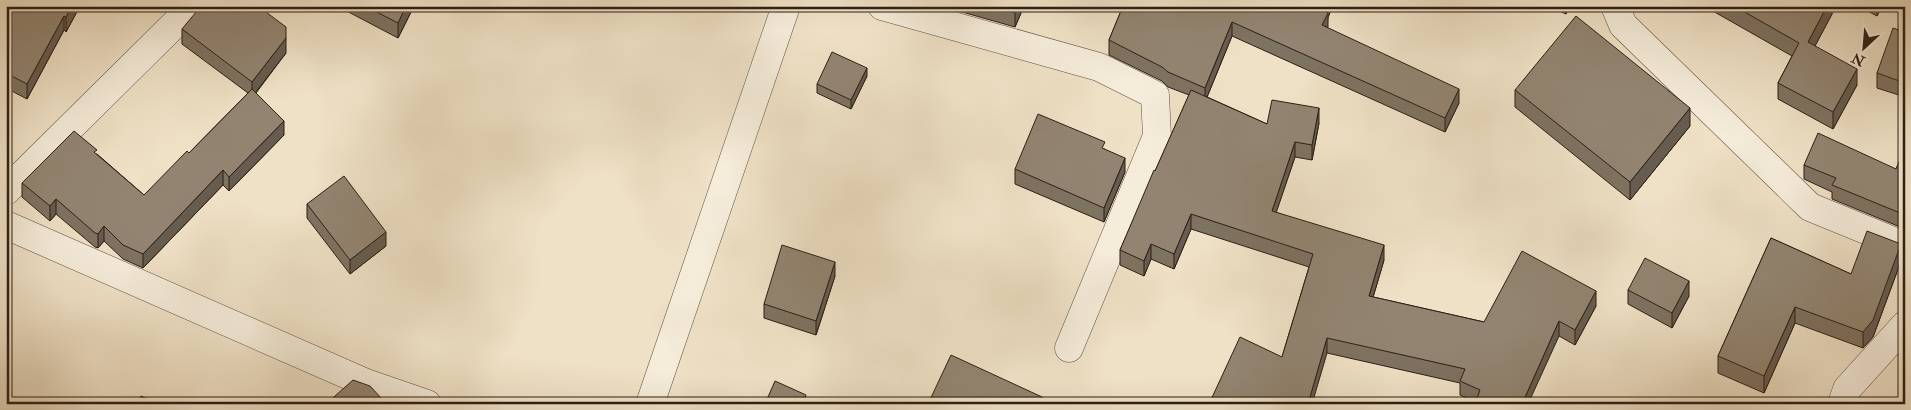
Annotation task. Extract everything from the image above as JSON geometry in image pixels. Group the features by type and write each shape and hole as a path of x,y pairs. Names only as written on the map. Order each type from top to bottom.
{"street":[{"path":"6,190 193,6"},
{"path":"650,404 786,6"},
{"path":"882,6 1099,67 1155,94 1157,136 1069,348"},
{"path":"1615,6 1623,25 1810,207 1905,246"},
{"path":"6,225 366,383 427,404"},
{"path":"1842,404 1847,389 1905,325"}],"building":[{"path":"6,6 72,6 66,17 64,16 27,84 6,73"},
{"path":"201,6 258,6 286,27 286,38 252,82 182,29"},
{"path":"365,6 406,6 398,23"},
{"path":"992,6 1018,6 1015,13"},
{"path":"1123,6 1326,6 1324,11 1328,13 1322,25 1459,89 1445,118 1232,22 1205,88 1168,72 1162,67 1109,40"},
{"path":"1734,6 1827,6 1808,42 1857,69 1833,112 1778,83 1799,43"},
{"path":"1576,16 1690,108 1630,182 1515,90"},
{"path":"1893,28 1905,32 1905,83 1877,73"},
{"path":"832,52 867,68 851,100 817,84"},
{"path":"252,89 284,121 229,177 223,170 143,254 123,245 104,226 98,234 95,233 56,199 50,206 22,183 74,131 97,150 94,152 144,195 187,151 189,153"},
{"path":"1191,90 1267,124 1272,100 1319,108 1312,145 1295,142 1272,211 1384,245 1369,296 1484,322 1522,251 1596,291 1575,330 1559,321 1522,404 1475,404 1480,390 1460,381 1465,369 1327,338 1308,404 1209,404 1240,337 1282,357 1313,254 1191,214 1174,254 1151,244 1144,261 1120,250"},
{"path":"1038,114 1105,142 1102,148 1125,158 1104,208 1015,169"},
{"path":"1818,133 1896,169 1905,148 1905,215 1832,185 1836,178 1804,165"},
{"path":"344,176 386,232 350,260 307,204"},
{"path":"1867,231 1901,244 1873,320 1863,332 1795,307 1764,376 1718,356 1771,238 1851,274"},
{"path":"782,245 835,262 816,321 764,304"},
{"path":"1645,258 1689,281 1672,313 1628,290"},
{"path":"951,355 1042,397 1039,404 928,404"},
{"path":"353,380 370,386 382,399 377,404 326,404"},
{"path":"775,381 806,395 805,399 814,404 765,404"},
{"path":"141,396 159,404 138,404"}]}
